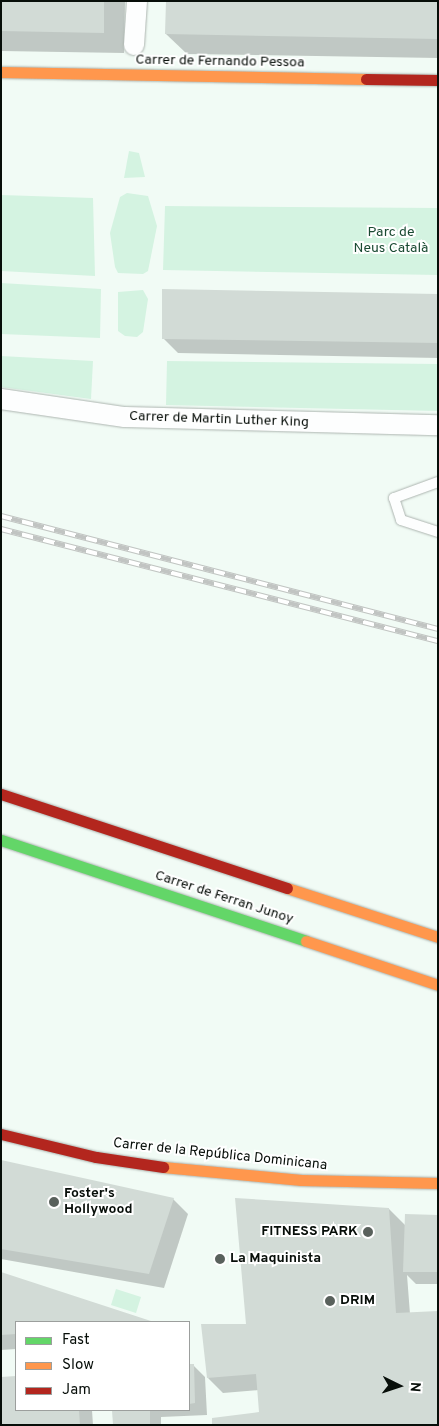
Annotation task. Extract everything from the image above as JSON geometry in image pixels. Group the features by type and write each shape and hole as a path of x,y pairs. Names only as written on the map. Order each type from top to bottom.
{"main road":[{"name":"Carrer de Fernando Pessoa","path":"1,72 438,80"},
{"path":"1,794 438,937"},
{"name":"Carrer de Ferran Junoy","path":"1,840 438,985"},
{"name":"Carrer de la República Dominicana","path":"1,1134 96,1157 164,1167 301,1180 438,1183"}],"street":[{"path":"134,45 137,1"},
{"name":"Carrer de Martin Luther King","path":"1,399 125,418 438,425"}],"lane":[{"path":"438,482 394,498 401,520 438,532"}],"green space":[{"path":"129,151 139,153 145,177 124,178"},
{"path":"127,193 148,196 157,226 148,271 143,274 118,273 115,267 110,233 120,197"},
{"path":"1,195 93,198 95,276 1,271"},
{"name":"Parc de Neus Català","path":"165,206 438,208 438,275 163,270"},
{"path":"1,283 101,289 100,338 1,334"},
{"path":"143,290 148,299 143,332 137,337 125,336 118,331 118,292"},
{"path":"1,356 93,361 91,399 1,387"},
{"path":"167,361 438,364 438,411 166,405"},
{"path":"116,1289 141,1297 136,1313 111,1305"}],"building":[{"path":"1,1 104,1 104,33 1,31"},
{"path":"166,1 438,1 438,39 165,34"},
{"path":"162,289 438,294 438,343 162,339"},
{"path":"1,1160 174,1198 149,1274 1,1249"},
{"path":"235,1198 389,1208 396,1313 438,1311 438,1425 212,1425 212,1418 259,1412 256,1374 207,1378 201,1324 246,1324"},
{"path":"405,1214 438,1215 438,1272 403,1272"},
{"path":"1,1272 151,1321 15,1321 15,1334 1,1335"},
{"path":"190,1364 194,1364 195,1403 190,1404"},
{"path":"15,1376 15,1411 79,1411 80,1425 1,1425 1,1377"},
{"path":"112,1411 150,1411 150,1425 113,1425"}],"railway":[{"path":"1,516 438,629"},
{"path":"1,529 438,641"}],"traffic: fast":[{"path":"1,840 306,941"}],"traffic: slow":[{"path":"1,72 366,79"},
{"path":"287,888 438,937"},
{"path":"306,941 438,985"},
{"path":"163,1167 301,1180 438,1183"}],"traffic: jam":[{"path":"366,79 438,80"},
{"path":"1,794 287,888"},
{"path":"1,1134 96,1157 163,1167"}],"place":[{"name":"Foster's Hollywood","path":"54,1202"},
{"name":"FITNESS PARK","path":"368,1232"},
{"name":"La Maquinista","path":"220,1259"},
{"name":"DRIM","path":"330,1301"}]}
